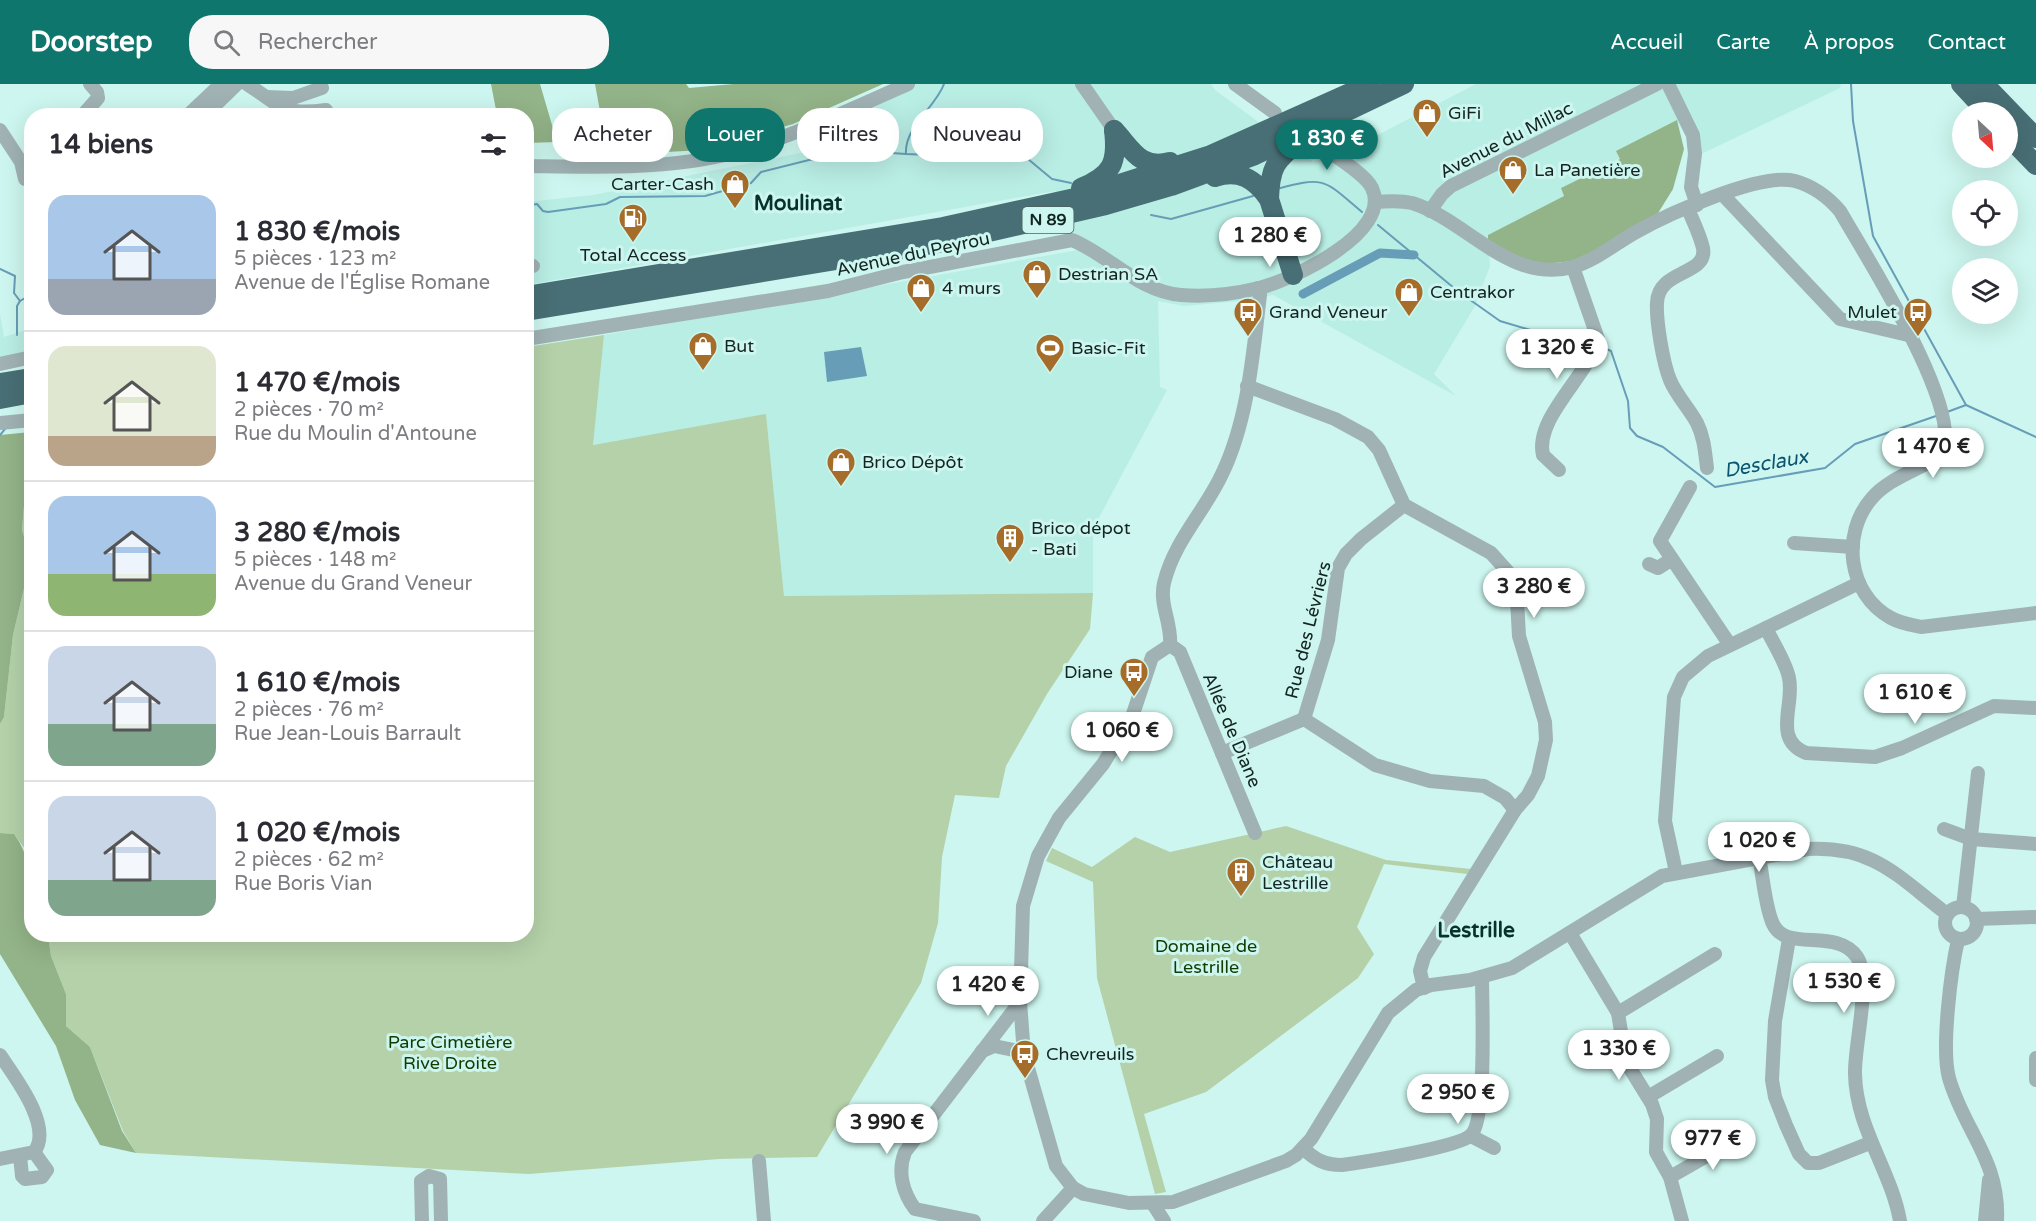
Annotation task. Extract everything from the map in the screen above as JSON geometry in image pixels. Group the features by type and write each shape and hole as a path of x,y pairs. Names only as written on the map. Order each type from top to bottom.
{"highway":[{"name":"N 89","path":"534,295 943,227 1119,186 1175,168 1283,117 1370,84"},
{"name":"N 89","path":"534,309 945,242 1053,218 1171,186 1318,134 1404,84"},
{"path":"1961,84 1978,102"},
{"path":"1984,84 2032,134"},
{"path":"1998,84 2025,115 2032,134"},
{"path":"1114,130 1136,157 1154,165 1182,158 1283,117"},
{"path":"1034,207 1103,177 1115,158 1114,130"},
{"path":"1293,275 1269,199 1271,172 1276,162 1318,134"},
{"path":"2018,146 2036,165"},
{"path":"1053,218 1083,216 1128,205 1229,173 1247,177 1269,199"},
{"path":"0,383 24,379"},
{"path":"0,399 24,394"}],"street":[{"path":"89,108 98,98 97,92 90,84"},
{"path":"201,108 221,84"},
{"path":"204,108 237,84"},
{"path":"246,84 283,108"},
{"path":"534,166 625,167 693,160 732,153 797,132 908,84"},
{"path":"1082,84 1114,130"},
{"path":"1235,84 1283,117"},
{"name":"Avenue du Millac","path":"1430,211 1451,186 1657,84"},
{"path":"1668,84 1693,135 1695,154 1691,186 1692,207 1703,248 1703,258 1697,266 1666,282 1658,291 1657,304 1670,381 1697,423 1702,436 1707,468"},
{"path":"267,97 293,98 322,86 326,108"},
{"path":"0,130 24,156"},
{"path":"1318,134 1372,187 1375,202 1402,202 1430,211 1489,248 1527,267 1546,270 1573,267 1637,231 1723,195 1770,180 1793,180 1812,188 1830,200 1840,211 1932,378 1947,440 1942,454 1891,482 1872,497 1855,525 1852,547 1854,569 1859,583 1870,600 1882,612 1904,624 1921,627 2036,614"},
{"path":"1723,195 1840,319 1908,335"},
{"name":"Avenue du Peyrou","path":"534,338 828,291 903,272 1072,240 1089,247 1130,276 1179,295 1206,296 1258,288 1320,262 1352,239 1370,219 1375,202"},
{"path":"1559,470 1543,455 1542,441 1567,393 1590,360 1598,339 1573,267"},
{"path":"1258,288 1259,304 1247,386 1235,445 1221,476 1179,545 1165,581 1161,600 1172,632 1170,645 1152,657 1132,717 1103,764 1059,818 1038,856 1023,906 1020,1002 1024,1052 1056,1166 1073,1188 1100,1199 1152,1204 1173,1202 1286,1161 1303,1148 1334,1104 1388,1013 1403,998 1424,988 1512,968 1648,882 1676,872 1809,849 1848,850 1894,872 1947,914"},
{"path":"0,364 24,359"},
{"path":"1247,386 1335,419 1368,437 1379,450 1404,505 1491,553 1508,572 1517,600 1518,636 1545,722 1546,740 1538,776 1424,957 1420,971 1424,988"},
{"path":"0,423 24,421"},
{"path":"1690,487 1660,541 1730,645"},
{"name":"Rue des Lévriers","path":"1304,719 1328,640 1338,568 1346,554 1361,539 1404,505"},
{"path":"1794,543 1852,547"},
{"path":"1649,564 1658,568 1672,559"},
{"path":"1676,872 1665,821 1674,697 1683,677 1708,656 1859,583"},
{"path":"1766,627 1790,679 1786,730 1796,749 1806,753 1875,757 1902,748 1994,706 2036,708"},
{"name":"Allée de Diane","path":"1170,645 1180,652 1255,833"},
{"path":"1222,753 1304,719 1375,765 1431,781 1484,786 1505,798 1515,810"},
{"path":"1963,907 1971,839 1973,779"},
{"path":"1944,830 1971,839 2036,844"},
{"path":"1759,857 1773,924 1780,934 1789,939 1830,941 1846,947 1857,958 1863,985 1854,1052 1855,1095 1870,1143 1897,1200 1900,1221"},
{"path":"1963,907 1971,911 1976,919 1973,934 1958,940 1945,930 1947,914 1954,908 1963,907"},
{"path":"1976,919 2036,917"},
{"path":"1570,933 1618,1013 1626,1062 1648,1097 1657,1119 1656,1152 1670,1177 1682,1221"},
{"path":"1789,939 1771,1062 1775,1097 1786,1125 1799,1154 1808,1163 1819,1163 1870,1143"},
{"path":"1958,940 1947,1042 1948,1076 1988,1162 1997,1192 1997,1221"},
{"path":"1618,1013 1714,954"},
{"path":"1303,1148 1313,1158 1329,1165 1342,1166 1449,1144 1471,1136 1476,1130 1480,1106 1482,976"},
{"path":"974,1221 915,1209 904,1189 900,1163 905,1152 1020,1002"},
{"path":"982,1051 994,1046 1024,1052"},
{"path":"0,1055 31,1103 39,1139 34,1152"},
{"path":"1648,1097 1718,1056"},
{"path":"2036,1058 2036,1080"},
{"path":"1471,1136 1494,1148"},
{"path":"1670,1177 1740,1137"},
{"path":"0,1159 34,1152"},
{"path":"20,1156 22,1176 25,1179 42,1177 46,1170 34,1152"},
{"path":"759,1161 764,1221"},
{"path":"1985,1221 1988,1162"},
{"path":"422,1221 421,1181 432,1176 440,1179 441,1184 441,1221"},
{"path":"1043,1221 1073,1188"},
{"path":"1169,1221 1173,1202"},
{"path":"1152,1204 1164,1221"}],"shaded area":[{"path":"491,84 540,84 552,125 552,142 534,143 534,108 496,108"},
{"path":"595,84 686,84 689,88 734,84 883,84 829,108 797,108 797,122 785,126 785,108 685,108 685,151 673,152 673,108 599,108"},
{"path":"908,84 1211,84 1215,90 1313,162 1370,139 1476,84 1841,84 1840,88 1697,156 1677,121 1617,151 1620,158 1561,188 1564,196 1488,235 1490,266 1475,306 1434,374 1456,396 1273,295 1242,301 1184,306 1158,301 1160,387 1167,390 1093,529 1093,593 784,596 766,415 592,445 604,335 1078,250 1055,191 534,284 534,201 593,195 756,162 785,162 785,156 797,154 797,162 899,162 899,108 853,108"},
{"path":"1677,120 1684,149 1673,189 1655,218 1603,247 1572,261 1537,265 1488,242 1488,235 1564,196 1561,188 1620,159 1616,151"},
{"path":"0,314 4,337 24,331 24,353 0,358"},
{"path":"24,433 22,530 24,589 13,635 4,717 0,724 0,435"},
{"path":"0,833 14,834 24,852 24,942 49,942 51,956 66,994 66,1026 90,1047 122,1131 136,1153 100,1145 75,1100 56,1046 0,954"}],"green space":[{"name":"Parc Cimetière Rive Droite","path":"604,335 593,445 766,414 784,596 1093,593 1090,629 1047,694 1006,766 999,798 955,795 942,857 938,923 921,983 817,1157 719,1159 529,1174 136,1153 123,1131 90,1047 66,1026 66,994 51,956 49,942 534,942 534,346"},
{"path":"24,506 24,536 22,530"},
{"path":"24,589 24,848 14,834 0,833 0,724 4,717 13,635"},
{"name":"Domaine de Lestrille","path":"1286,826 1386,860 1471,869 1467,874 1384,864 1357,927 1374,954 1358,978 1206,1092 1144,1114 1166,1192 1155,1194 1097,978 1093,882 1046,861 1052,848 1092,867 1135,837 1170,852"}],"water":[{"path":"861,347 867,376 827,382 824,352"}],"waterway":[{"name":"Desclaux","path":"944,84 910,135 906,154 1028,159 1052,179 1071,183"},
{"path":"1851,84 1853,121 1873,236 1966,405"},
{"path":"534,205 537,204 543,211 548,212 606,204 620,197 705,196 751,183 761,172 809,160 878,152 906,154"},
{"name":"Desclaux","path":"1277,189 1306,182 1324,184 1332,187 1362,212"},
{"name":"Desclaux","path":"1151,215 1171,219 1253,196"},
{"name":"Desclaux","path":"1378,225 1454,288"},
{"path":"1303,294 1380,253 1414,255"},
{"path":"0,269 15,276 14,293 20,301"},
{"name":"Desclaux","path":"1459,292 1500,321 1554,337 1591,342"},
{"path":"20,301 24,299"},
{"path":"17,335 17,306 20,301"},
{"name":"Desclaux","path":"1600,346 1611,351 1628,401 1630,428 1637,436 1663,447 1715,487 1825,468 1855,444 1936,416"},
{"path":"1966,405 2036,437"},
{"name":"Desclaux","path":"1947,412 1966,405"},
{"path":"0,435 5,429"}],"place":[{"name":"GiFi","path":"1427,138"},
{"name":"La Panetière","path":"1513,196"},
{"name":"Carter-Cash","path":"735,210"},
{"name":"Total Access","path":"633,244"},
{"name":"Destrian SA","path":"1037,300"},
{"name":"4 murs","path":"921,314"},
{"name":"Centrakor","path":"1409,318"},
{"name":"Grand Veneur","path":"1248,338"},
{"name":"Mulet","path":"1918,338"},
{"name":"But","path":"703,372"},
{"name":"Basic-Fit","path":"1050,374"},
{"name":"Brico Dépôt","path":"841,488"},
{"name":"Brico dépot - Bati","path":"1010,564"},
{"name":"Diane","path":"1134,698"},
{"name":"Château Lestrille","path":"1241,898"},
{"name":"Chevreuils","path":"1025,1080"}],"district":[{"name":"Moulinat","path":"798,203"},
{"name":"Lestrille","path":"1476,930"}]}
